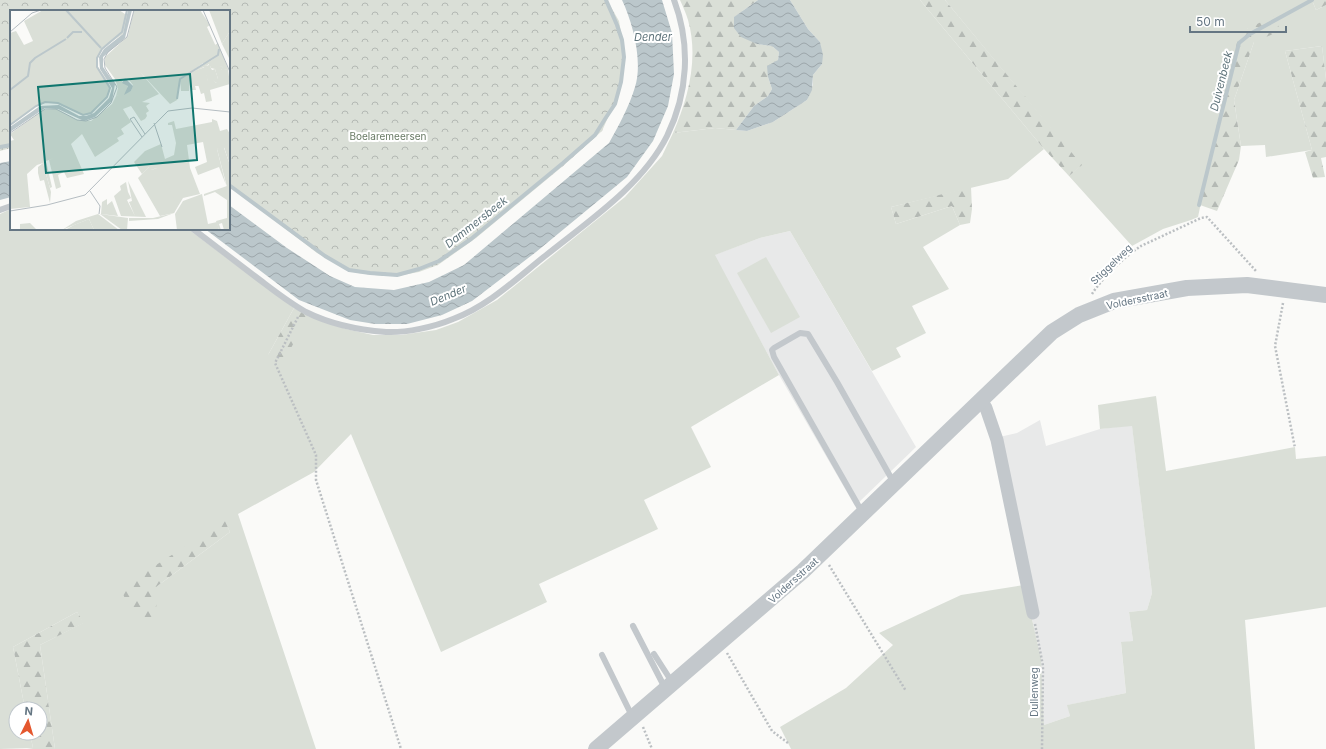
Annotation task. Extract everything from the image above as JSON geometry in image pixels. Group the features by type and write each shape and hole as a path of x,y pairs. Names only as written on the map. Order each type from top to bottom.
{"street":[{"name":"Voldersstraat","path":"596,749 803,572 1052,332 1079,315 1114,301 1187,288 1247,285 1326,295"},
{"path":"981,400 986,408 998,440 1033,613"}],"lane":[{"path":"194,230 279,294 302,309 330,321 366,330 389,332 417,329 454,319 491,299 624,192 652,160 666,136 676,113 683,83 686,58 683,33 678,10 674,0"},
{"path":"0,210 10,206"},
{"path":"863,514 774,357 772,350 774,348 800,333 808,334 837,382 894,484"},
{"path":"633,626 669,686"},
{"path":"654,654 669,686"},
{"path":"602,655 635,716"}],"path":[{"name":"Stiggelweg","path":"1079,315 1098,285 1132,252 1141,246 1196,220 1207,217 1257,272 1263,287"},
{"path":"1286,289 1275,339 1275,346 1295,448"},
{"path":"302,309 275,363 316,455 316,480 401,749"},
{"path":"822,553 906,691"},
{"name":"Dullenweg","path":"1033,613 1043,666 1042,749"},
{"path":"721,642 772,731 788,743"},
{"path":"635,716 652,749"}],"shaded area":[{"path":"790,231 916,447 855,506 779,375 714,255 760,238"},
{"path":"1040,420 1046,446 1100,429 1132,425 1152,593 1147,610 1129,612 1133,641 1121,643 1126,693 1068,705 1070,716 1044,725 1041,658 1024,585 995,438 1017,433"}],"green space":[{"name":"Boelaremeersen","path":"0,0 607,0 619,21 624,49 621,88 602,131 563,166 476,238 438,265 419,272 397,276 358,273 317,253 230,186 230,10 10,10 10,148 0,151"},
{"path":"680,0 758,0 734,17 757,44 772,46 779,52 778,60 768,77 772,89 768,96 754,106 736,130 715,128 673,133 687,92 692,63 691,34 687,17"},
{"path":"790,0 920,0 1044,149 1008,179 891,207 896,224 952,206 960,225 923,247 949,289 912,306 926,333 896,348 901,357 872,371 790,231 760,238 715,255 779,375 691,427 711,467 644,500 658,529 539,584 547,602 441,652 351,434 314,472 238,514 316,749 55,749 40,645 83,623 77,612 13,647 23,701 8,701 8,741 32,741 33,748 0,749 0,214 10,209 10,230 189,230 294,308 268,355 309,316 346,329 373,335 401,335 436,330 458,322 497,300 625,197 662,156 673,133 715,128 747,131 773,122 807,100 813,85 813,75 822,64 820,42 808,29","holes":["225,522 230,532 156,587"]},
{"path":"920,0 945,0 1082,165 1069,176 1044,149"},
{"path":"945,0 1312,0 1316,10 1326,5 1326,79 1322,46 1285,51 1312,150 1266,157 1265,145 1241,146 1234,100 1254,42 1248,28 1224,91 1198,217 1163,229 1132,246 1069,176 1081,165"},
{"path":"1312,0 1326,0 1326,5 1316,10"},
{"path":"1275,16 1280,31 1254,42 1234,100 1241,146 1239,160 1217,211 1200,205 1224,91 1238,39 1248,28"},
{"path":"1322,46 1326,79 1326,157 1321,158 1325,177 1313,178 1305,152 1312,150 1285,51"},
{"path":"971,187 972,209 970,223 960,225 952,206 896,224 891,207"},
{"path":"766,257 800,317 771,333 737,273"},
{"path":"294,308 309,316 283,362 268,355"},
{"path":"1156,396 1166,471 1295,447 1296,459 1326,456 1326,607 1245,620 1255,749 791,749 780,727 846,688 893,645 879,633 961,595 1024,585 1041,658 1044,725 1070,716 1067,705 1126,693 1121,642 1133,641 1129,612 1147,610 1152,593 1132,426 1100,429 1098,405"},
{"path":"225,521 230,532 156,587 157,603 154,616 140,621 130,609 120,588"},
{"path":"77,612 84,623 40,645 55,749 27,749 33,748 32,741 48,741 48,701 23,701 13,647"}],"water":[{"name":"Dender","path":"622,0 662,0 672,33 674,74 668,106 653,141 627,177 536,252 472,301 442,315 407,324 375,324 350,320 299,300 206,230 230,230 230,206 287,248 330,276 355,287 394,290 429,282 464,265 609,143 630,102 637,77 638,66 636,43"},
{"path":"758,0 790,0 808,29 820,42 823,55 822,64 813,75 812,90 807,100 773,122 747,131 736,130 754,106 768,96 772,89 768,77 767,66 778,60 779,52 772,46 757,44 741,37 734,28 734,17"},
{"path":"10,161 10,197 0,200 0,163"}],"waterway":[{"name":"Dammersbeek","path":"230,186 325,256 349,270 397,275 419,269 439,261 471,239 595,135 615,104 621,82 624,57 622,40 606,0"},
{"name":"Duivenbeek","path":"1199,205 1239,43 1250,34 1312,0"},
{"name":"Dammersbeek","path":"0,147 10,145"}]}
